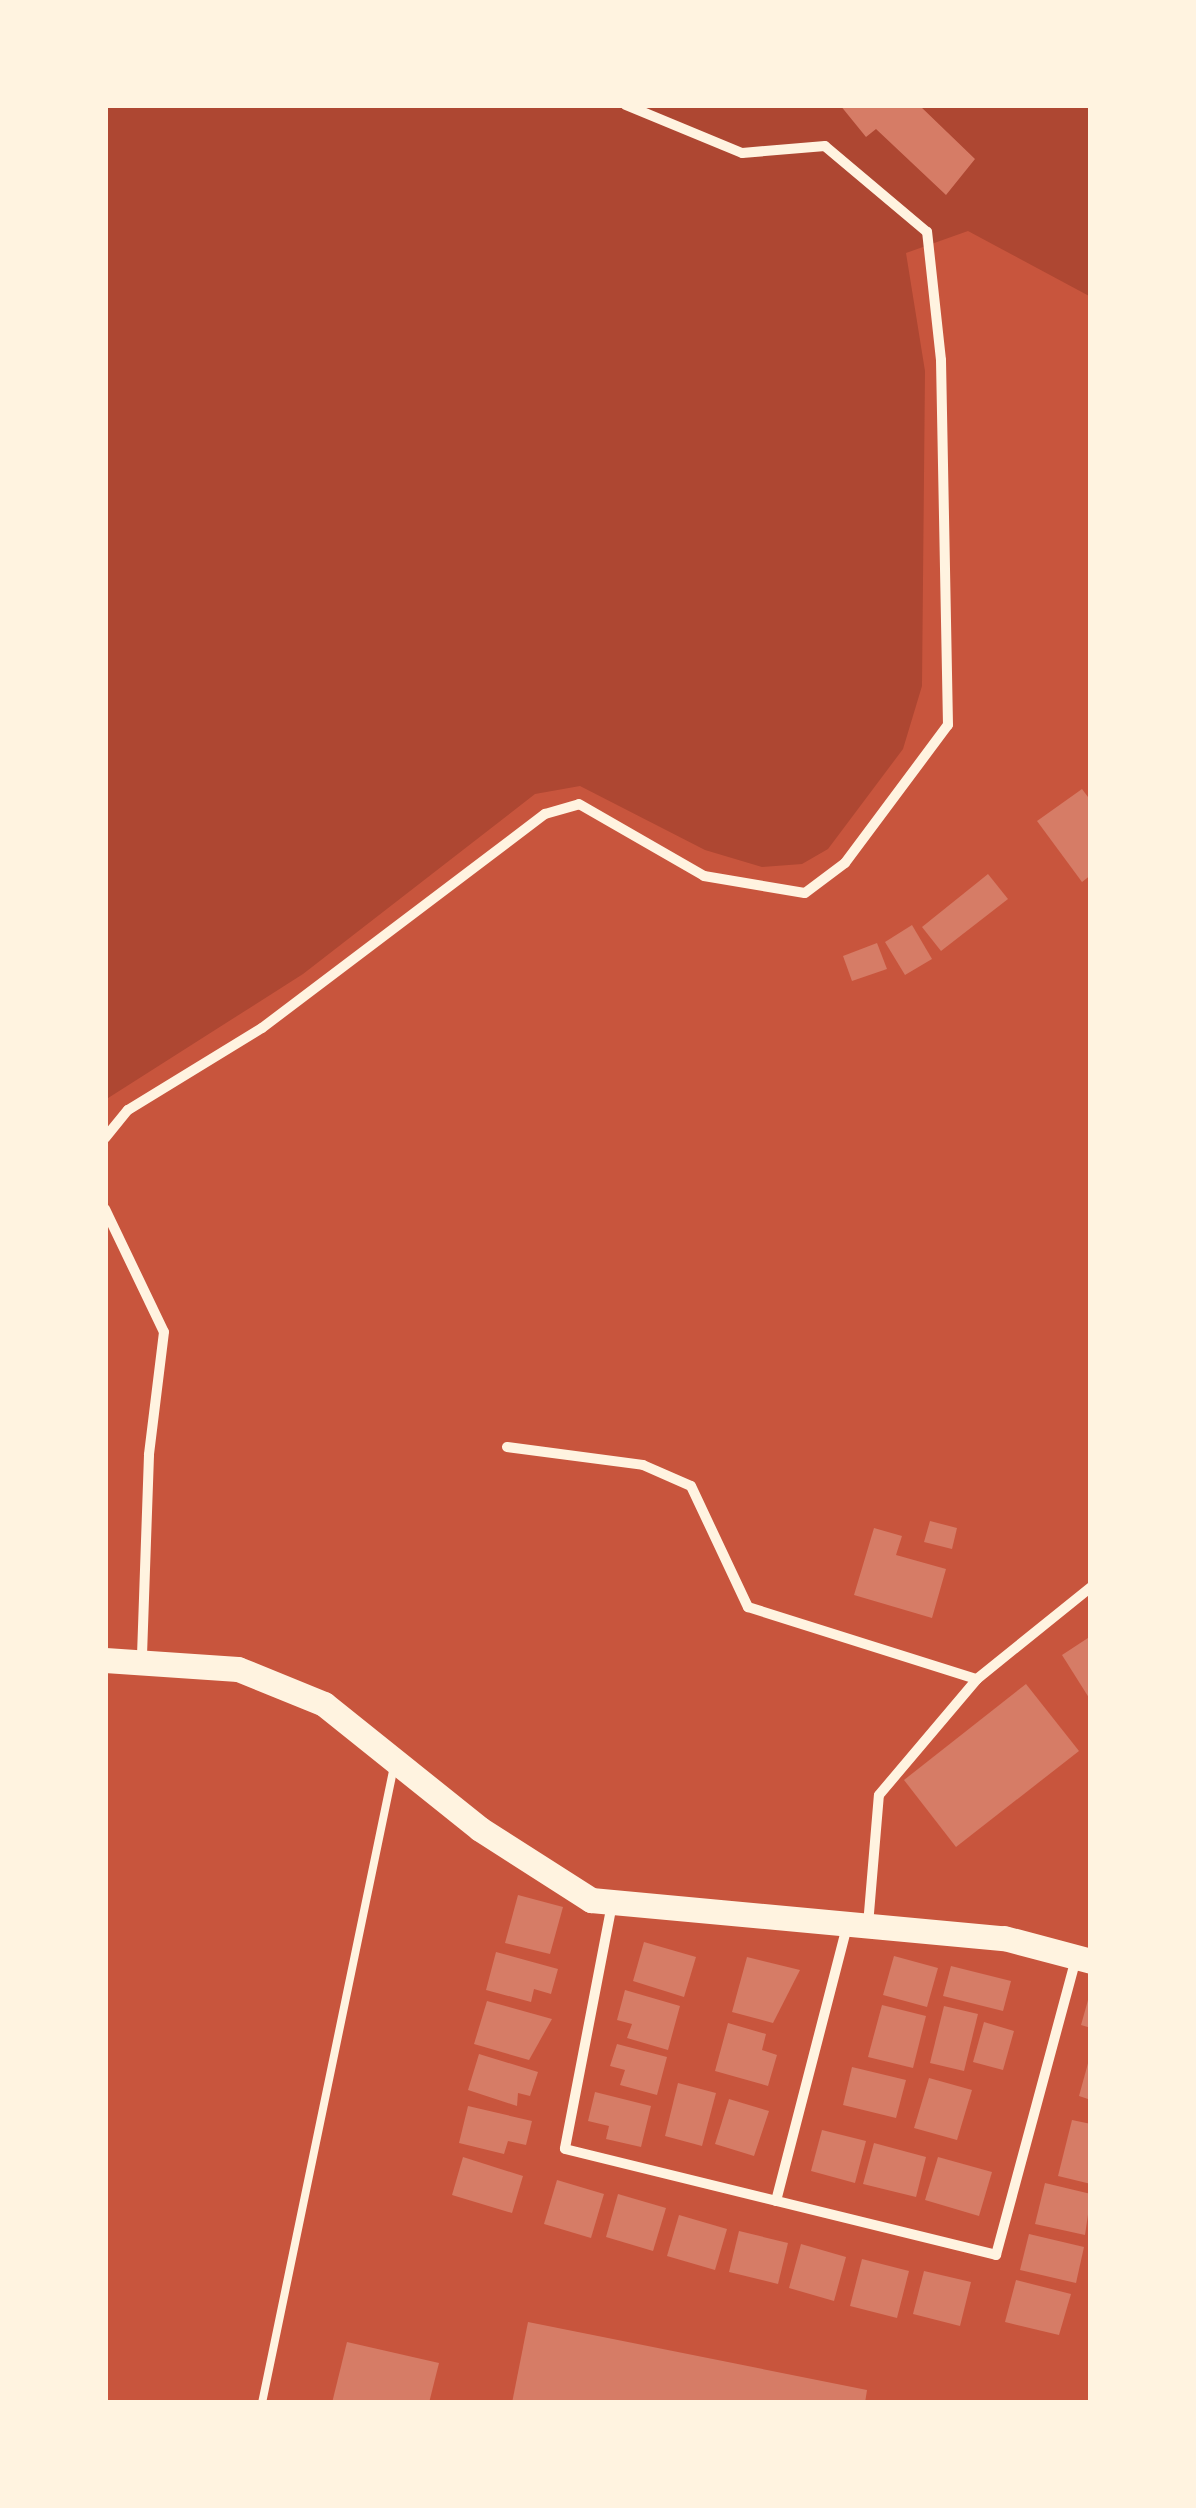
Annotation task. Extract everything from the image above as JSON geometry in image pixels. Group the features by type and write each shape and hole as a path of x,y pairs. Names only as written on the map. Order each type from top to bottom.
{"main road":[{"path":"105,1660 142,1658 238,1669 324,1704 480,1829 591,1900 857,1928 1004,1938 1084,1959"}],"street":[{"path":"105,1138 128,1110 262,1028 545,814 579,804 704,876 804,893 845,863 948,724 941,360 927,232 825,146 742,153 626,105"},
{"path":"105,1209 164,1332 148,1455 142,1658"},
{"path":"507,1447 644,1465 690,1486 748,1607 977,1679"},
{"path":"776,2201 857,1928 879,1795 977,1679 1091,1587"},
{"path":"612,1904 565,2149 996,2256 1084,1959"}],"lane":[{"path":"262,2403 395,1761"}],"shaded area":[{"path":"105,105 1091,105 1091,297 968,231 906,253 925,371 922,686 903,749 828,849 802,864 762,867 705,850 580,786 535,794 303,974 105,1100"}],"building":[{"path":"840,105 919,105 975,159 946,195 876,129 866,137"},
{"path":"1082,789 1091,801 1091,875 1082,882 1037,821"},
{"path":"988,874 1008,899 941,951 922,927"},
{"path":"912,925 932,959 905,975 885,942"},
{"path":"877,943 887,969 852,981 843,956"},
{"path":"930,1521 957,1528 952,1549 924,1542"},
{"path":"874,1528 902,1536 896,1555 946,1569 932,1618 854,1595"},
{"path":"1091,1636 1091,1701 1062,1655"},
{"path":"1026,1684 1079,1751 956,1847 904,1780"},
{"path":"518,1895 563,1907 550,1954 505,1943"},
{"path":"644,1942 696,1957 684,1997 633,1981"},
{"path":"496,1952 558,1969 551,1994 534,1989 531,2002 486,1990"},
{"path":"894,1956 938,1968 927,2007 883,1995"},
{"path":"747,1957 800,1970 773,2023 732,2012"},
{"path":"951,1966 1011,1981 1003,2011 943,1996"},
{"path":"625,1990 680,2006 668,2050 627,2038 632,2024 617,2020"},
{"path":"1091,1993 1091,2028 1081,2025"},
{"path":"487,2001 552,2019 529,2060 474,2044"},
{"path":"882,2005 926,2016 913,2068 868,2057"},
{"path":"944,2006 978,2014 964,2071 930,2063"},
{"path":"984,2022 1014,2031 1003,2070 973,2062"},
{"path":"728,2023 766,2034 762,2050 777,2055 768,2086 715,2071"},
{"path":"617,2044 667,2057 657,2095 620,2085 625,2070 610,2066"},
{"path":"479,2054 538,2072 530,2096 518,2093 517,2106 468,2090"},
{"path":"1091,2056 1091,2100 1079,2096"},
{"path":"852,2067 906,2080 896,2118 843,2105"},
{"path":"929,2078 972,2090 957,2140 914,2128"},
{"path":"678,2083 716,2093 702,2146 665,2136"},
{"path":"595,2092 651,2106 641,2147 606,2139 609,2126 588,2121"},
{"path":"729,2099 769,2111 754,2156 715,2144"},
{"path":"468,2106 532,2121 526,2145 508,2141 504,2154 459,2143"},
{"path":"1072,2120 1091,2124 1091,2184 1058,2176"},
{"path":"822,2130 866,2141 855,2183 811,2171"},
{"path":"874,2143 926,2157 916,2197 863,2184"},
{"path":"463,2157 523,2176 512,2213 452,2195"},
{"path":"938,2157 992,2172 979,2216 925,2200"},
{"path":"557,2180 604,2194 591,2238 544,2224"},
{"path":"1045,2183 1091,2194 1085,2235 1035,2224"},
{"path":"618,2194 666,2208 653,2251 606,2237"},
{"path":"679,2215 727,2229 715,2270 667,2256"},
{"path":"739,2231 788,2243 778,2284 729,2272"},
{"path":"1029,2234 1084,2247 1076,2283 1020,2270"},
{"path":"801,2244 846,2257 834,2301 789,2288"},
{"path":"862,2259 909,2271 897,2318 850,2306"},
{"path":"924,2271 971,2282 960,2326 913,2314"},
{"path":"1016,2280 1071,2294 1059,2335 1005,2322"},
{"path":"528,2322 867,2390 865,2403 512,2403"},
{"path":"347,2342 439,2363 429,2403 332,2403"}]}
